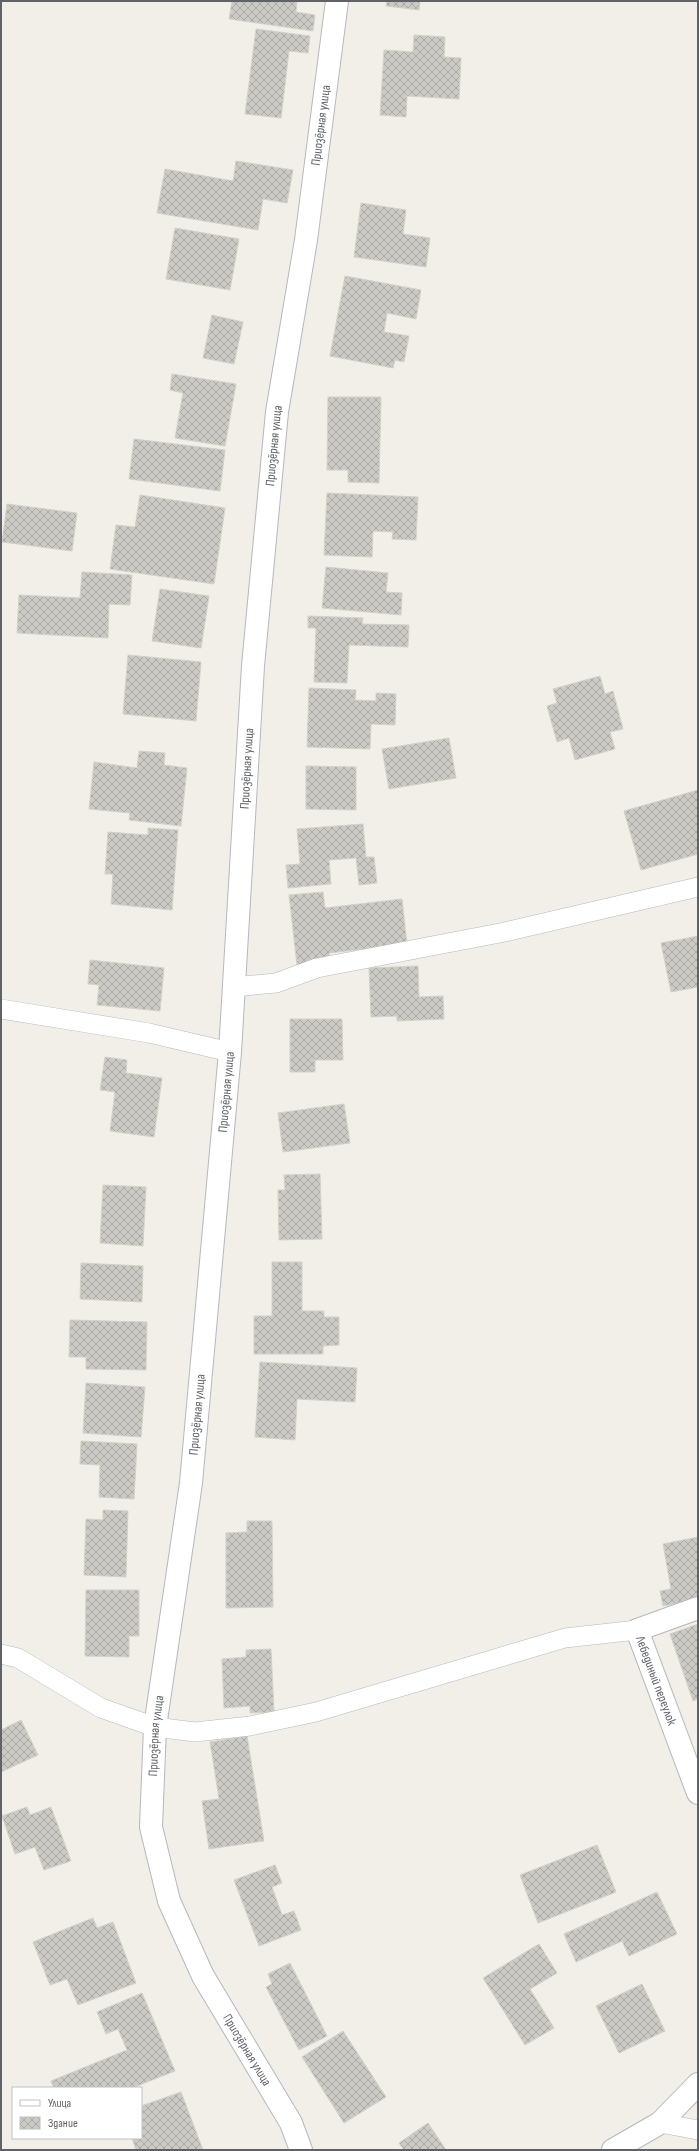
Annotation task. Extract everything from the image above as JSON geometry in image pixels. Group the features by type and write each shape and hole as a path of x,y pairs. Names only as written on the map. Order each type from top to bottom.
{"street":[{"name":"Приозёрная улица","path":"301,2150 291,2124 203,1976 169,1901 151,1827 155,1727 191,1483 230,1052 253,666 277,412 306,240 337,1"},
{"name":"Лебединый переулок","path":"698,1608 637,1630 698,1793"},
{"path":"613,2150 660,2124 698,2084"}],"lane":[{"path":"233,987 276,983 318,968 505,932 698,887"},
{"path":"1,1009 149,1033 230,1052"},
{"path":"1,1654 18,1658 101,1708 155,1727 195,1732 258,1724 316,1712 565,1638 637,1630"},
{"path":"660,2124 698,2130"}],"building":[{"path":"232,1 297,1 296,12 315,15 313,31 229,19"},
{"path":"387,1 420,1 419,10 386,6"},
{"path":"256,29 310,36 308,53 289,51 281,118 245,114"},
{"path":"414,35 445,37 444,57 461,58 459,99 407,96 406,117 380,115 384,50 413,52"},
{"path":"236,161 293,170 287,203 263,199 258,230 157,213 165,169 233,181"},
{"path":"361,203 406,210 403,234 430,238 426,267 354,257"},
{"path":"175,228 239,239 230,290 166,279"},
{"path":"345,276 421,290 416,319 387,313 384,332 409,336 404,362 395,360 393,368 330,356"},
{"path":"212,315 243,322 234,364 203,358"},
{"path":"172,374 236,384 225,446 175,438 183,393 170,390"},
{"path":"328,397 381,397 379,483 348,482 348,470 327,470"},
{"path":"134,439 225,450 220,491 129,479"},
{"path":"327,493 418,497 416,540 392,539 393,532 373,531 372,557 324,555"},
{"path":"140,495 225,508 214,584 110,569 116,525 135,527"},
{"path":"7,504 77,513 72,551 2,542"},
{"path":"326,567 388,573 386,592 402,593 401,615 322,608"},
{"path":"82,572 132,575 130,605 109,604 108,638 17,633 19,595 80,598"},
{"path":"160,589 209,596 201,648 152,641"},
{"path":"308,616 363,618 362,624 409,625 408,647 349,645 347,683 314,682 316,628 308,628"},
{"path":"128,655 201,662 196,721 123,714"},
{"path":"600,676 605,694 613,691 623,729 610,732 615,749 575,760 569,738 557,742 547,706 557,703 553,689"},
{"path":"309,688 356,690 355,700 376,701 376,693 396,694 395,725 371,724 370,749 307,747"},
{"path":"449,738 456,778 389,789 382,749"},
{"path":"139,751 165,753 164,765 187,768 181,826 129,820 130,813 89,809 94,762 137,768"},
{"path":"306,766 356,767 356,810 306,809"},
{"path":"698,790 698,854 641,870 624,811"},
{"path":"363,824 366,857 374,857 377,883 359,885 356,858 329,860 331,884 288,888 286,865 300,864 297,829"},
{"path":"148,828 178,830 172,910 111,904 113,874 105,874 108,832 148,835"},
{"path":"323,892 325,908 402,899 407,944 329,953 330,961 297,965 289,895"},
{"path":"698,936 698,987 671,992 661,943"},
{"path":"90,960 164,968 160,1011 97,1005 99,985 88,984"},
{"path":"418,966 419,997 443,996 444,1019 397,1021 397,1016 371,1017 369,968"},
{"path":"290,1019 342,1019 343,1060 315,1060 315,1072 290,1072"},
{"path":"105,1057 127,1060 126,1073 162,1078 154,1137 110,1131 115,1092 100,1090"},
{"path":"344,1104 350,1143 283,1152 278,1113"},
{"path":"320,1174 322,1239 279,1240 278,1190 285,1190 284,1175"},
{"path":"103,1185 146,1187 143,1246 100,1243"},
{"path":"272,1262 302,1262 302,1311 324,1311 324,1317 339,1317 339,1345 323,1346 323,1354 254,1354 254,1316 272,1316"},
{"path":"81,1263 143,1266 142,1302 80,1299"},
{"path":"70,1320 147,1322 146,1370 86,1369 86,1357 69,1357"},
{"path":"260,1362 357,1368 355,1402 297,1399 295,1440 255,1437"},
{"path":"86,1383 145,1387 141,1437 83,1433"},
{"path":"81,1441 137,1444 134,1499 99,1497 100,1465 80,1464"},
{"path":"103,1510 128,1511 126,1577 84,1575 86,1519 103,1520"},
{"path":"247,1521 272,1521 273,1607 226,1608 226,1533 247,1532"},
{"path":"698,1537 698,1599 663,1606 660,1591 671,1589 663,1544"},
{"path":"86,1590 139,1590 139,1636 129,1636 129,1657 85,1656"},
{"path":"698,1624 698,1699 693,1701 670,1634"},
{"path":"271,1649 274,1712 250,1713 250,1706 224,1708 222,1659 246,1657 246,1650"},
{"path":"21,1720 38,1755 1,1772 1,1730"},
{"path":"247,1736 264,1841 209,1849 202,1801 219,1799 210,1742"},
{"path":"27,1807 30,1815 51,1807 71,1861 44,1870 35,1847 15,1854 2,1816"},
{"path":"597,1845 616,1892 538,1923 520,1875"},
{"path":"275,1865 282,1883 272,1887 282,1915 294,1911 301,1930 259,1946 234,1880"},
{"path":"657,1892 677,1934 629,1956 622,1941 576,1962 564,1934"},
{"path":"93,1918 97,1928 113,1922 136,1983 78,2005 67,1979 50,1985 33,1942"},
{"path":"539,1944 557,1973 530,1989 554,2028 525,2045 483,1978"},
{"path":"290,1963 327,2036 299,2050 266,1987 272,1984 268,1974"},
{"path":"642,1984 665,2031 619,2053 596,2006"},
{"path":"142,1993 175,2071 135,2087 54,2087 51,2081 127,2050 118,2029 106,2034 97,2012"},
{"path":"343,2031 386,2097 344,2123 302,2057"},
{"path":"181,2092 203,2150 136,2150 132,2139 142,2139 142,2106"},
{"path":"428,2123 446,2150 404,2150 399,2143"}]}
